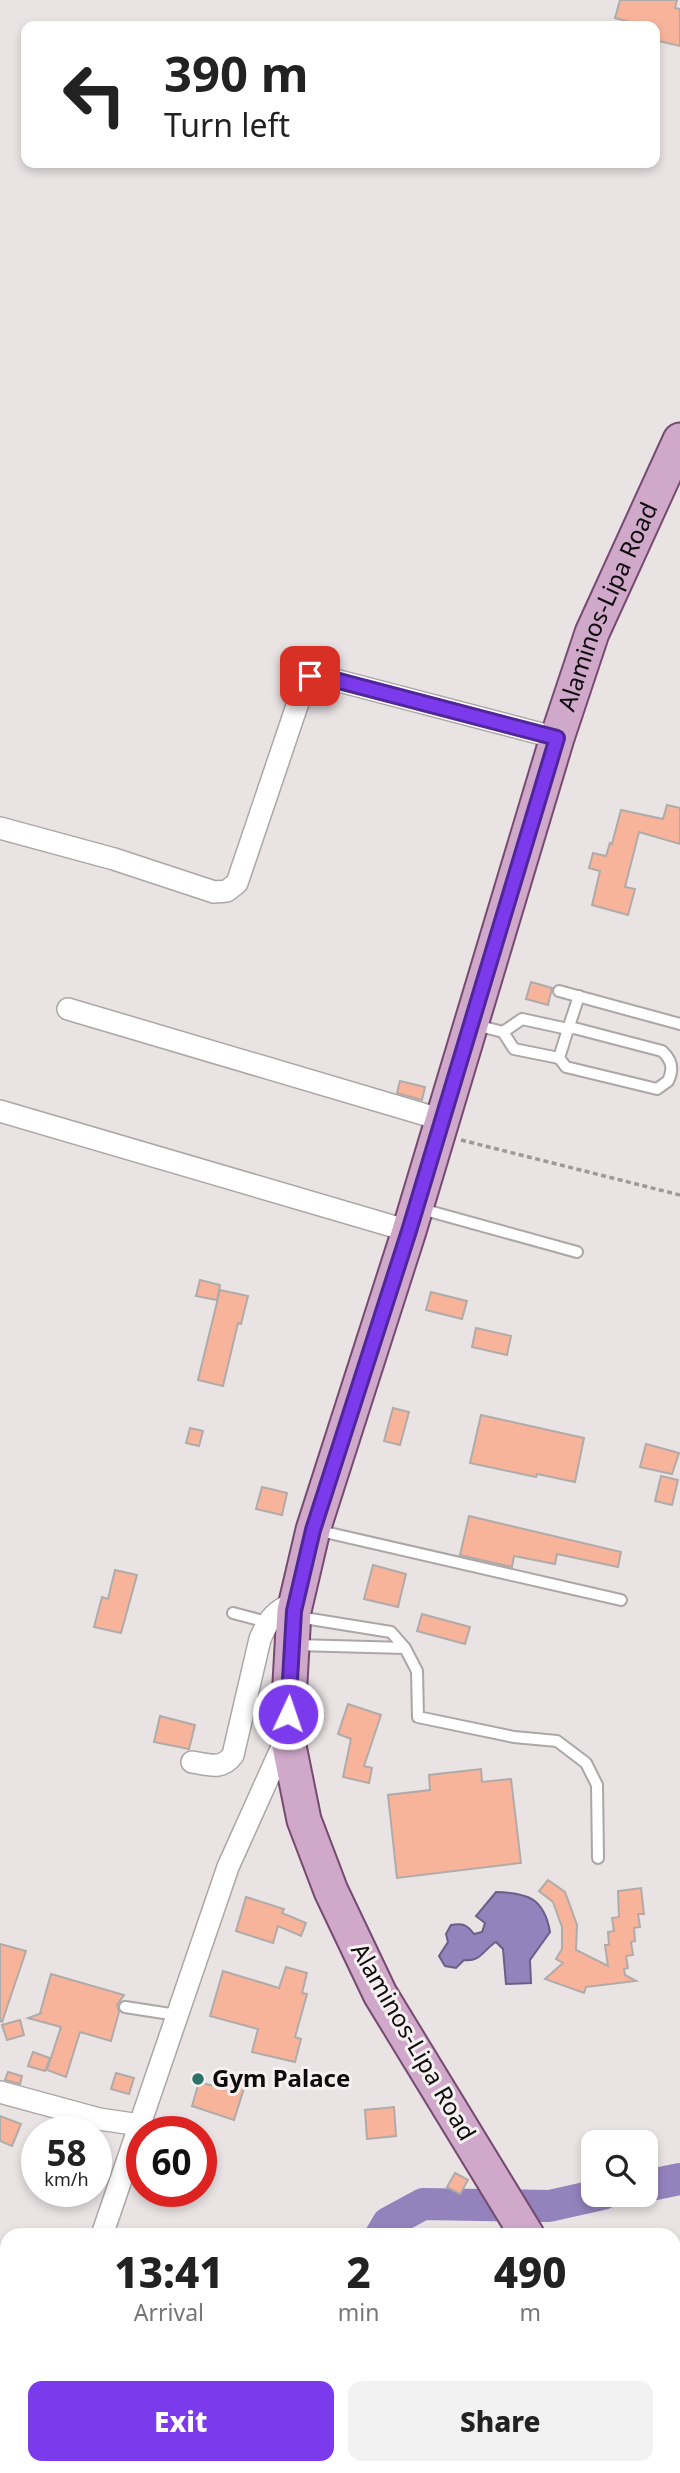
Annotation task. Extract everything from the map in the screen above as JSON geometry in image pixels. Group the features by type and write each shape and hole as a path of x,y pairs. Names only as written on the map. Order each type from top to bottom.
{"main road":[{"name":"Alaminos-Lipa Road","path":"523,2228 380,1994 331,1891 304,1820 287,1736 287,1621 313,1530 441,1127 557,738 592,633 678,449"}],"street":[{"path":"0,828 114,859 214,892 227,891 237,883 305,682 310,676 316,675 557,738"},
{"path":"68,1010 441,1127"},
{"path":"0,1111 412,1219"},
{"path":"192,1762 220,1766 228,1762 233,1755 260,1639 287,1621"},
{"path":"143,2116 228,1867 287,1736"},
{"path":"0,2092 99,2119 126,2123"},
{"path":"104,2228 126,2166"}],"lane":[{"path":"559,990 680,1024"},
{"path":"559,1058 579,996"},
{"path":"470,1023 503,1032 514,1049 559,1058 566,1066 657,1089 676,1074 662,1051 581,1028 568,1029 522,1019 503,1032"},
{"path":"412,1219 577,1252"},
{"path":"313,1530 621,1600"},
{"path":"233,1613 391,1632 405,1648 417,1671 418,1717 514,1737 557,1741 586,1763 597,1785 598,1858"},
{"path":"287,1621 405,1648"},
{"path":"125,2007 177,2015"}],"path":[{"path":"441,1127 680,1195"}],"shaded area":[{"path":"496,1892 526,1896 544,1912 550,1932 530,1960 531,1983 506,1984 503,1949 496,1942 478,1957 464,1960 456,1968 445,1966 439,1956 448,1942 446,1934 451,1925 465,1925 474,1934 482,1932 485,1923 476,1916"}],"building":[{"path":"620,0 677,0 675,8 680,9 680,46 660,41 660,21 626,21 615,18"},
{"path":"667,805 680,808 680,844 639,832 625,887 635,889 628,915 592,905 600,871 589,868 593,853 606,856 621,810 663,819"},
{"path":"531,982 552,988 548,1005 526,999"},
{"path":"400,1081 425,1087 422,1100 397,1093"},
{"path":"200,1280 220,1285 217,1300 196,1296"},
{"path":"220,1290 248,1296 241,1324 238,1323 223,1386 198,1380"},
{"path":"431,1292 467,1301 462,1319 426,1310"},
{"path":"476,1328 511,1336 507,1355 472,1347"},
{"path":"393,1408 409,1412 400,1445 384,1441"},
{"path":"481,1415 584,1438 575,1482 470,1463"},
{"path":"190,1428 203,1431 199,1446 186,1443"},
{"path":"646,1444 679,1453 672,1474 640,1467"},
{"path":"661,1476 678,1480 672,1505 655,1501"},
{"path":"262,1487 287,1493 282,1515 256,1509"},
{"path":"469,1516 621,1552 618,1567 557,1554 555,1564 514,1556 512,1567 460,1555"},
{"path":"373,1565 406,1574 398,1607 364,1599"},
{"path":"115,1570 137,1575 121,1633 94,1627 102,1597 108,1599"},
{"path":"422,1614 470,1627 465,1644 417,1631"},
{"path":"348,1704 381,1715 364,1766 372,1768 369,1783 343,1777 351,1739 338,1734"},
{"path":"160,1716 195,1725 189,1749 154,1742"},
{"path":"481,1769 482,1782 511,1779 521,1863 397,1878 388,1795 430,1790 429,1775"},
{"path":"548,1880 565,1892 577,1925 576,1950 608,1966 605,1945 609,1945 608,1932 614,1931 612,1918 619,1917 618,1891 641,1888 644,1914 638,1914 640,1927 634,1928 635,1941 631,1942 633,1955 626,1956 628,1968 624,1969 625,1975 636,1981 586,1987 584,1993 545,1979 563,1963 556,1959 562,1949 562,1927 553,1902 539,1891"},
{"path":"246,1897 284,1909 282,1913 306,1923 301,1936 278,1926 273,1943 236,1931"},
{"path":"0,1944 26,1951 2,2022 0,2021"},
{"path":"286,1967 307,1973 302,1993 307,1994 295,2037 301,2039 295,2062 252,2052 258,2029 210,2016 223,1971 279,1988"},
{"path":"51,1974 124,1995 117,2005 119,2012 111,2041 80,2032 66,2077 47,2070 61,2027 28,2018 42,2013"},
{"path":"20,2020 24,2035 7,2040 2,2025"},
{"path":"33,2052 50,2058 45,2071 28,2066"},
{"path":"8,2072 22,2076 20,2084 5,2080"},
{"path":"116,2073 134,2078 129,2094 111,2089"},
{"path":"231,2080 245,2085 234,2120 192,2106 199,2082 228,2090"},
{"path":"394,2107 396,2136 367,2139 365,2110"},
{"path":"0,2116 21,2124 12,2146 0,2141"},
{"path":"455,2173 468,2180 460,2194 447,2187"}],"waterway":[{"path":"658,2184 680,2179"},
{"path":"385,2228 388,2223 423,2204 549,2206 581,2199"}],"place":[{"name":"Gym Palace","path":"198,2079"}],"route":[{"path":"288,1714 294,1611 313,1530 409,1231 557,738 316,675 310,676"}]}
